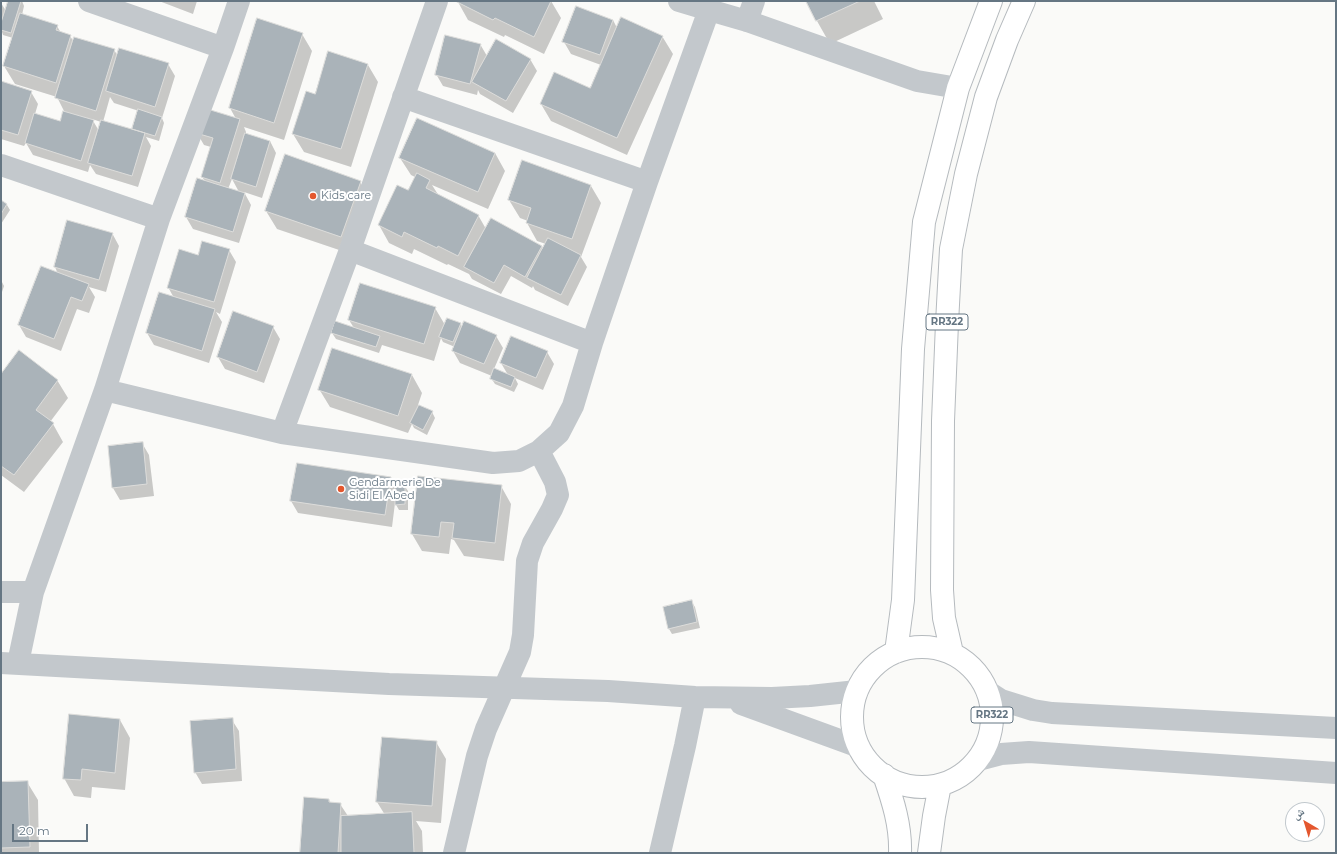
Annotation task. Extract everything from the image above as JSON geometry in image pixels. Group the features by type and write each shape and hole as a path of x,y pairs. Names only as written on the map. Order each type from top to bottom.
{"main road":[{"name":"RR322","path":"896,652 903,600 913,349 924,222 958,88 991,1"},
{"name":"RR322","path":"952,653 944,618 942,590 943,421 951,249 966,174 986,96 1007,40 1024,1"},
{"name":"RR322","path":"915,647 934,647 952,653 970,664 983,681 990,700 993,721 988,741 978,760 954,779 940,785 921,787 901,784 884,776 869,763 859,747 853,729 853,710 857,691 866,675 880,661 896,652 915,647"},
{"path":"884,776 897,818 900,853"},
{"path":"929,853 940,785"}],"street":[{"path":"89,1 223,48"},
{"path":"239,1 159,219 105,390 9,663 389,684 608,691 721,697 772,698 857,691"},
{"path":"282,433 350,250 402,97 437,1"},
{"path":"680,1 709,10 751,11 918,81 958,88"},
{"path":"105,390 282,433 493,463 519,461 540,451 559,433 573,406 592,343 647,182 709,10"},
{"path":"402,97 647,182"},
{"path":"1,165 159,219"},
{"path":"350,250 592,343"},
{"path":"454,853 477,756 486,729 520,652 523,635 527,561 533,543 558,495 555,482 540,451"},
{"path":"1,592 33,592"},
{"path":"987,691 1001,700 1033,710 1052,713 1336,728"},
{"path":"660,853 695,696"},
{"path":"721,697 766,712 859,747"},
{"path":"978,760 1001,754 1029,752 1336,773"}],"building":[{"path":"8,1 21,1 11,33 1,30 1,23"},
{"path":"551,1 534,37 495,18 493,20 457,2"},
{"path":"806,1 860,1 816,21"},
{"path":"576,6 613,20 600,55 562,42"},
{"path":"20,13 58,25 56,30 71,35 56,83 3,66"},
{"path":"621,17 663,36 617,138 540,104 554,72 590,88"},
{"path":"257,18 303,33 274,123 229,108"},
{"path":"445,35 481,44 470,84 435,75"},
{"path":"74,37 115,49 96,111 55,98"},
{"path":"496,39 531,59 506,101 472,82"},
{"path":"119,48 169,63 155,107 106,91"},
{"path":"328,51 368,64 341,149 292,134 306,91 315,94"},
{"path":"1,81 32,91 18,135 1,130"},
{"path":"204,108 240,119 220,183 201,177 213,138 196,133"},
{"path":"138,109 162,117 155,136 132,129"},
{"path":"63,111 94,120 81,161 25,143 34,113 60,121"},
{"path":"417,118 495,153 478,192 399,158"},
{"path":"101,120 145,133 132,176 88,163"},
{"path":"245,133 270,141 256,187 231,179"},
{"name":"Kids care","path":"285,154 361,181 341,237 265,211"},
{"path":"522,160 591,185 572,239 526,223 531,208 508,200"},
{"path":"417,173 430,180 426,188 479,215 458,256 438,246 437,248 404,232 402,237 378,225 397,185 408,190"},
{"path":"197,178 245,193 233,232 185,217"},
{"path":"1,200 7,204 1,214"},
{"path":"491,218 542,246 525,277 504,265 494,283 464,267"},
{"path":"67,220 113,233 99,280 54,267"},
{"path":"548,238 581,255 561,295 527,278"},
{"path":"202,241 230,249 214,302 167,288 179,249 198,255"},
{"path":"41,266 89,284 82,301 71,297 54,339 18,325"},
{"path":"360,283 436,307 424,344 348,320"},
{"path":"159,292 215,309 202,351 146,333"},
{"path":"233,311 274,326 257,372 217,357"},
{"path":"447,318 461,323 453,342 439,337"},
{"path":"335,321 380,336 376,347 331,333"},
{"path":"464,321 497,335 484,364 452,351"},
{"path":"511,336 548,351 536,378 500,363"},
{"path":"332,348 412,374 398,416 318,390"},
{"path":"19,350 58,380 36,410 54,423 14,475 1,466 1,374"},
{"path":"494,368 515,377 511,387 490,379"},
{"path":"419,405 433,411 423,430 410,423"},
{"path":"143,442 147,484 112,488 108,446"},
{"name":"Gendarmerie De Sidi El Abed","path":"297,463 391,477 385,515 290,501"},
{"path":"418,476 502,485 495,543 452,538 454,523 441,522 439,537 411,534"},
{"path":"405,484 405,504 395,505 395,485"},
{"path":"692,600 697,622 668,629 663,607"},
{"path":"69,714 120,719 115,773 82,769 81,780 63,779"},
{"path":"233,718 236,769 194,773 190,721"},
{"path":"382,737 437,741 432,806 376,802"},
{"path":"28,781 30,847 1,848 1,782"},
{"path":"304,797 329,799 329,802 341,803 338,853 300,853"},
{"path":"412,812 414,853 341,853 341,816"}],"place":[{"name":"Kids care","path":"313,196"},
{"name":"Gendarmerie De Sidi El Abed","path":"341,489"}]}
